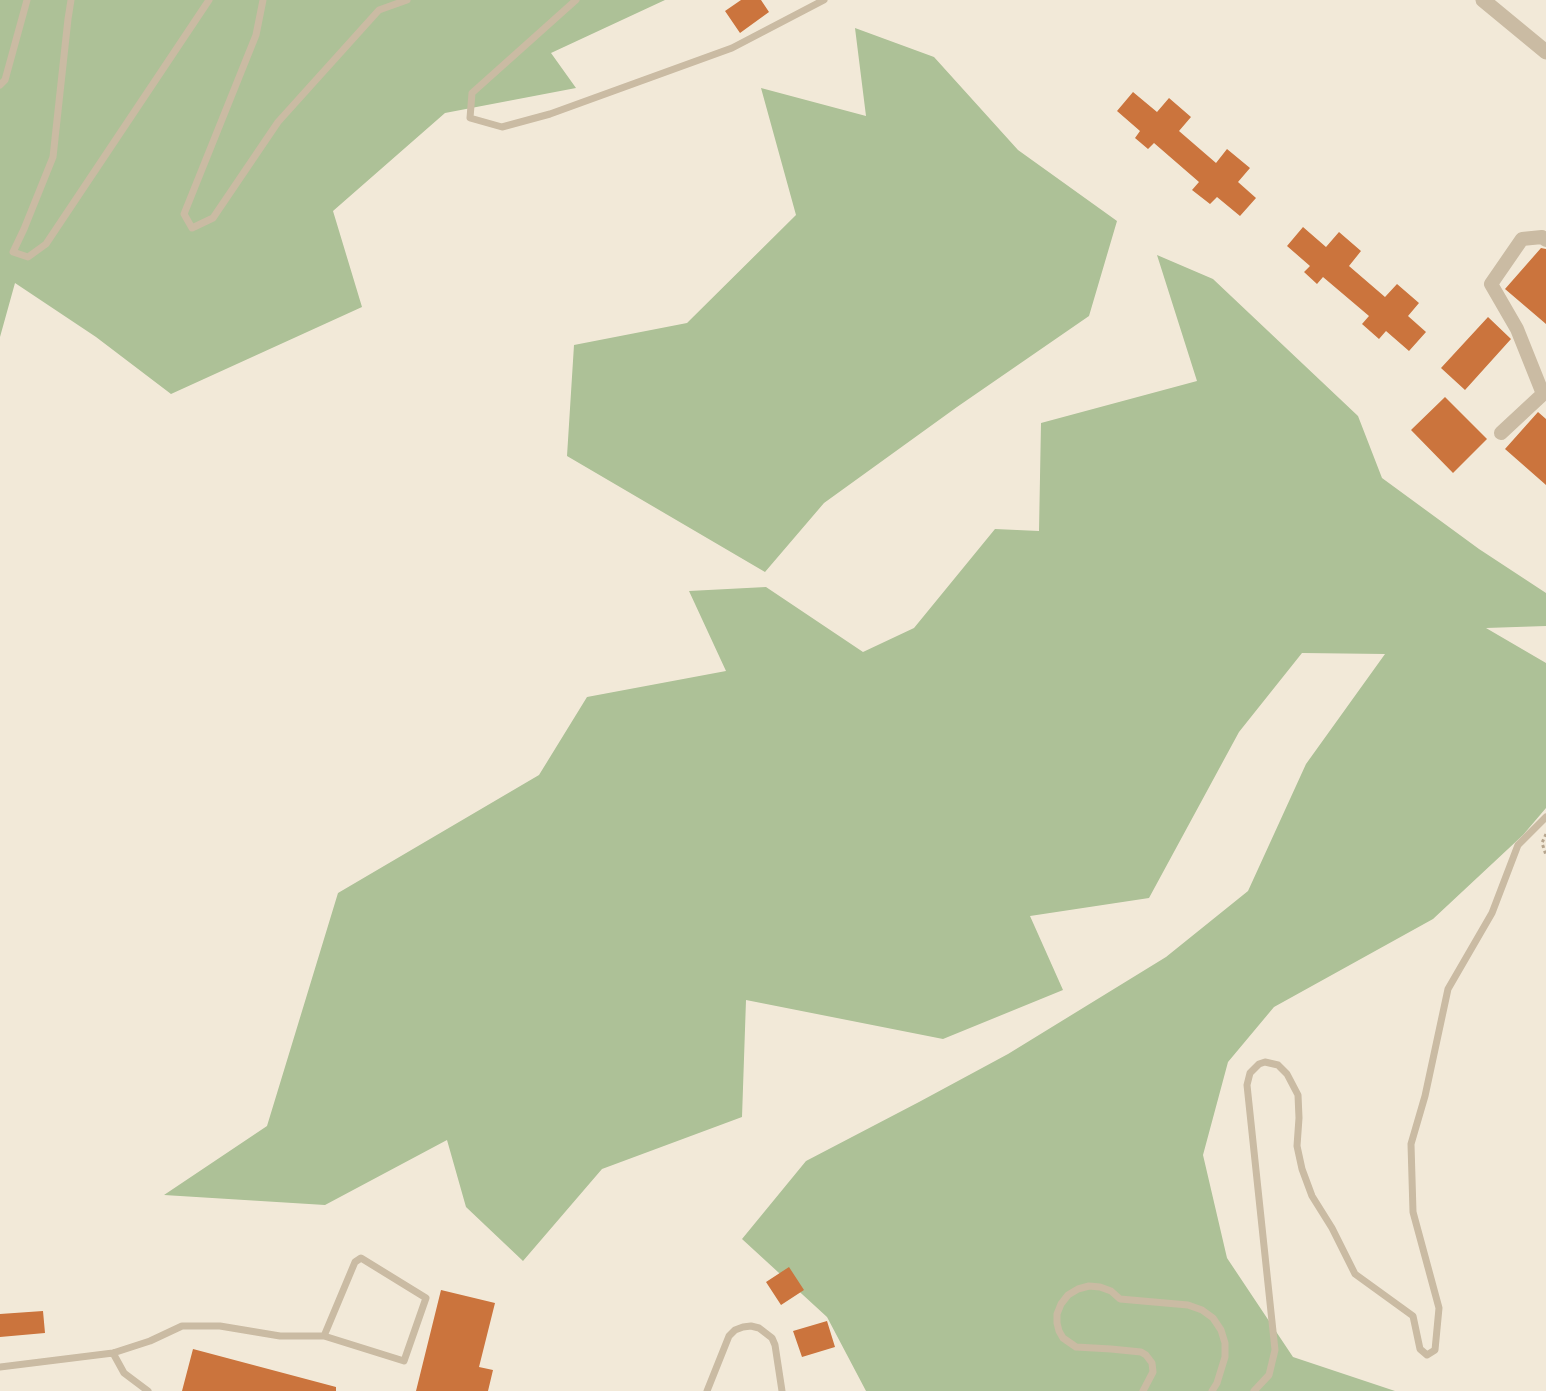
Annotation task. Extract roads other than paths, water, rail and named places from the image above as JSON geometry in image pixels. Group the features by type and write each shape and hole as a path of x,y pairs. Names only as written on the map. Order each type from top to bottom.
{"street":[{"path":"1484,0 1546,52"},
{"path":"1501,433 1545,394 1516,329 1491,284 1522,239 1542,237 1546,240"}],"lane":[{"path":"0,85 5,80 27,0"},
{"path":"71,0 53,157 13,252 28,257 46,244 209,0"},
{"path":"263,0 256,35 184,214 192,228 213,218 278,122 379,10 407,0"},
{"path":"576,0 472,93 470,118 502,127 550,114 732,48 824,0"},
{"path":"1254,1391 1269,1375 1275,1350 1247,1085 1250,1072 1265,1062 1278,1065 1287,1074 1298,1095 1297,1146 1302,1169 1312,1196 1332,1228 1355,1274 1413,1316 1420,1349 1427,1355 1435,1350 1439,1308 1413,1212 1411,1144 1425,1096 1448,989 1492,913 1518,845 1546,817"},
{"path":"0,1366 113,1353 150,1341 183,1326 220,1326 280,1336 324,1336 404,1361 426,1298 361,1258 355,1262 324,1336"},
{"path":"1143,1391 1153,1372 1152,1362 1146,1355 1141,1352 1076,1347 1063,1338 1057,1323 1057,1314 1068,1295 1089,1286 1100,1287 1111,1291 1119,1299 1188,1305 1202,1310 1213,1318 1221,1330 1225,1343 1225,1357 1217,1383 1212,1391"},
{"path":"707,1391 729,1336 735,1330 751,1326 759,1328 772,1338 782,1391"},
{"path":"113,1353 124,1373 148,1391"}]}
